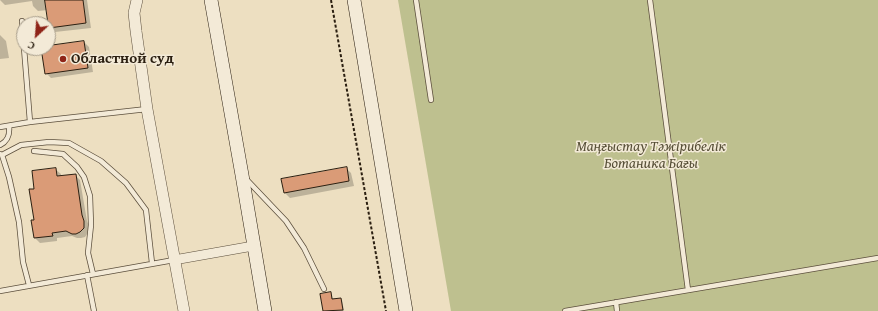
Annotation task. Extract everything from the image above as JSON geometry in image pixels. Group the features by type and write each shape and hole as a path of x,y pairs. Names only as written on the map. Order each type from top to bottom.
{"main road":[{"path":"211,0 265,311"},
{"path":"354,0 406,311"}],"street":[{"path":"137,0 134,13 147,108 184,311"},
{"path":"174,260 253,246"}],"lane":[{"path":"416,0 431,100"},
{"path":"650,0 688,290"},
{"path":"25,56 30,122"},
{"path":"0,127 147,108"},
{"path":"0,145 8,138 9,126"},
{"path":"29,285 24,262 19,222 9,177 1,155 21,145 49,142 70,143 101,161 126,183 146,210 152,263"},
{"path":"34,151 63,154 77,167 84,177 90,196 91,225 88,253 93,274"},
{"path":"242,175 286,221 304,248 324,289"},
{"path":"565,311 878,258"},
{"path":"0,291 174,260"},
{"path":"87,275 94,311"},
{"path":"616,302 617,311"}],"path":[{"path":"330,0 386,311"}],"green space":[{"name":"Маңғыстау Тәжірибелік Ботаника Бағы","path":"398,0 878,0 878,311 451,311"}],"building":[{"path":"45,0 83,0 86,23 56,27 56,16 47,16"},
{"name":"Областной суд","path":"84,41 88,68 45,74 42,56 56,56 56,45"},
{"path":"347,167 349,181 284,193 281,179"},
{"path":"56,168 57,176 76,174 84,228 76,234 66,231 52,233 53,236 34,238 31,220 34,220 29,189 34,189 32,171"},
{"path":"331,292 332,299 341,298 343,310 323,311 320,294"}],"place":[{"name":"Областной суд","path":"63,59"}]}
